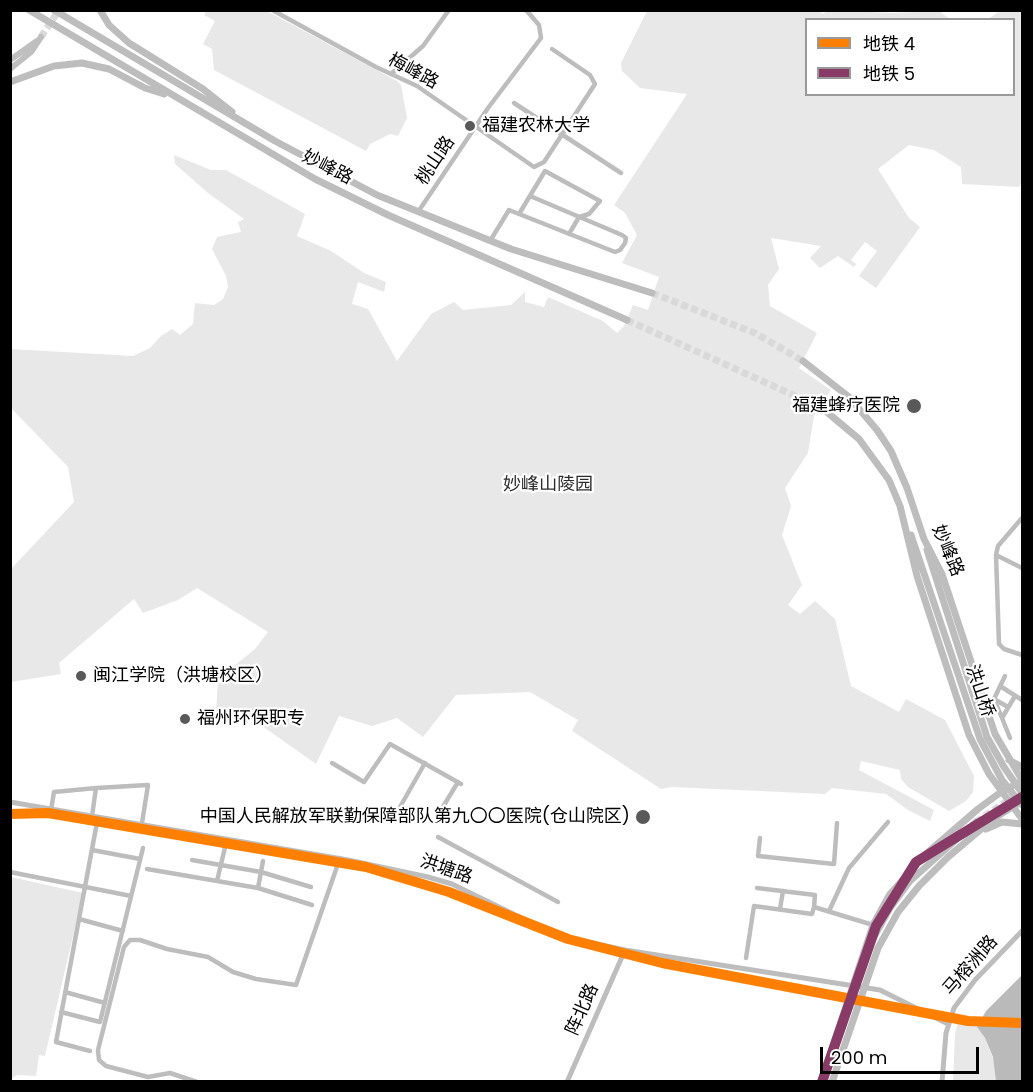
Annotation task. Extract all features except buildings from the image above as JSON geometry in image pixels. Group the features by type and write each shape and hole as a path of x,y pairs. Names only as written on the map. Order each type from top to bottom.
{"main road":[{"name":"妙峰路","path":"29,10 279,160 336,190 627,320"},
{"name":"妙峰路","path":"54,10 245,124 332,172 418,212 490,241 652,293"},
{"path":"100,10 109,25 122,38 204,89 245,124"},
{"path":"10,60 41,37 31,52 10,69"},
{"path":"10,82 54,66 82,63 109,69 145,88 170,95"},
{"name":"妙峰路","path":"802,361 849,397 877,430 905,482 924,539 942,574 983,702 1008,759 1023,781"},
{"name":"妙峰路","path":"822,408 846,426 864,444 885,472 900,506 915,567 961,712 981,761 1001,792 1023,819"},
{"name":"洪山桥","path":"900,506 926,576 980,739 1002,780 1023,806"},
{"path":"924,539 987,737 1023,794"},
{"path":"1008,759 1023,767"},
{"path":"821,1082 873,925 890,894 909,872 1001,792 1023,781"},
{"path":"878,948 895,917 913,893 969,840 1012,806 1023,801"},
{"path":"832,1082 887,918 907,889 977,823 905,887 884,917 861,959"},
{"path":"969,840 998,823 1023,824"}],"street":[{"path":"391,74 418,51 449,10"},
{"name":"桃山路","path":"418,212 475,127 541,38 539,26 526,10"},
{"name":"梅峰路","path":"273,11 417,86 534,166 544,162 561,134"},
{"path":"552,49 590,75 595,82 561,134"},
{"path":"514,103 621,173"},
{"path":"519,214 544,171 600,201 589,214 579,217 568,234"},
{"path":"490,241 509,210 615,252 627,241 625,237 530,196"},
{"path":"1023,518 998,546 996,555 999,644 1004,649 1023,655"},
{"path":"996,555 1023,568"},
{"path":"1005,676 994,699 1010,738"},
{"path":"1000,686 1023,700"},
{"path":"1002,718 1015,696"},
{"path":"994,699 1008,707"},
{"path":"332,763 364,782 390,744 460,783 438,815"},
{"path":"400,807 425,763"},
{"path":"51,810 54,792 148,785 142,823"},
{"path":"90,1051 56,1042 92,850 96,788"},
{"name":"洪塘路","path":"10,802 340,858 445,881 551,932 625,950 880,990 948,1024"},
{"path":"829,911 849,868 888,822"},
{"path":"760,838 758,856 834,864 837,823"},
{"path":"438,837 558,903"},
{"path":"217,881 227,838"},
{"path":"61,1012 100,1022 143,848"},
{"path":"92,850 140,859"},
{"path":"197,1082 170,1073 148,1077 106,1066 99,1060 98,1050 124,946 130,940 140,940 162,948 208,957 227,969 256,979 296,985 340,858"},
{"path":"192,860 261,872 311,887"},
{"path":"258,888 263,861"},
{"path":"147,869 258,888 312,905"},
{"path":"10,872 131,896"},
{"path":"746,958 754,906 812,914 816,895 757,888"},
{"path":"780,909 783,891"},
{"path":"814,907 873,925"},
{"path":"79,919 123,931"},
{"name":"马榕洲路","path":"948,1024 962,997 1023,931"},
{"name":"阵北路","path":"567,1082 625,950"},
{"path":"65,992 105,1003"},
{"path":"942,1082 948,1024"}],"green space":[{"path":"207,10 267,11 397,81 401,85 407,118 398,136 390,134 370,144 366,151 214,70 212,49 203,44 215,21 204,15"},
{"name":"妙峰山陵园","path":"815,10 824,14 826,10 892,13 939,11 949,18 805,18 805,96 1015,96 1015,18 990,18 1000,11 1022,11 1022,182 1019,187 962,184 961,167 934,150 909,145 878,169 909,218 920,227 876,288 859,276 877,251 865,242 851,260 856,264 854,267 838,256 820,268 810,258 821,246 771,238 779,269 768,285 770,306 817,333 799,368 831,390 814,416 808,453 785,488 791,506 782,535 802,585 788,605 800,614 815,601 835,619 851,686 899,712 906,699 945,720 974,776 973,792 966,801 949,811 908,787 901,779 900,770 861,761 859,770 934,810 930,821 908,810 886,794 832,788 825,794 672,787 661,789 572,731 578,720 530,692 456,695 423,737 397,718 372,726 339,716 316,764 241,711 232,726 216,712 218,679 255,649 268,632 197,588 178,600 143,613 134,599 59,663 61,674 11,682 10,570 74,502 68,467 11,408 11,349 133,356 150,348 161,336 172,329 180,335 193,324 195,303 214,305 223,299 228,287 226,276 212,249 217,237 241,232 238,222 244,219 208,193 175,164 174,155 211,170 226,170 305,214 297,236 331,251 364,273 386,282 384,292 358,282 352,304 368,309 397,361 431,314 454,302 463,310 511,305 525,292 525,302 544,307 548,297 603,321 617,333 624,326 633,305 648,310 659,277 622,263 637,235 625,213 614,205 687,94 640,88 622,71 621,63 647,11"},
{"path":"11,877 83,893 45,1056 39,1055 36,1076 17,1075 11,1079"},
{"path":"959,1018 977,1027 985,1038 996,1066 996,1081 953,1082 955,1034"}],"shaded area":[{"path":"1022,975 1022,1081 996,1081 993,1057 985,1038 977,1027 986,1011"}],"tunnel":[{"path":"41,37 59,10"},
{"path":"652,293 755,333 803,361"},
{"path":"627,320 822,408"},
{"path":"976,822 1022,791"}],"metro line":[{"name":"5","path":"822,1082 876,926 916,862 1022,797"},
{"name":"4","path":"10,814 48,813 366,867 449,892 568,939 662,963 968,1021 1022,1023"}],"place":[{"name":"福建农林大学","path":"470,126"},
{"name":"福建蜂疗医院","path":"914,406"},
{"name":"闽江学院（洪塘校区）","path":"81,676"},
{"name":"福州环保职专","path":"185,719"},
{"name":"中国人民解放军联勤保障部队第九〇〇医院(仓山院区)","path":"643,817"}]}
